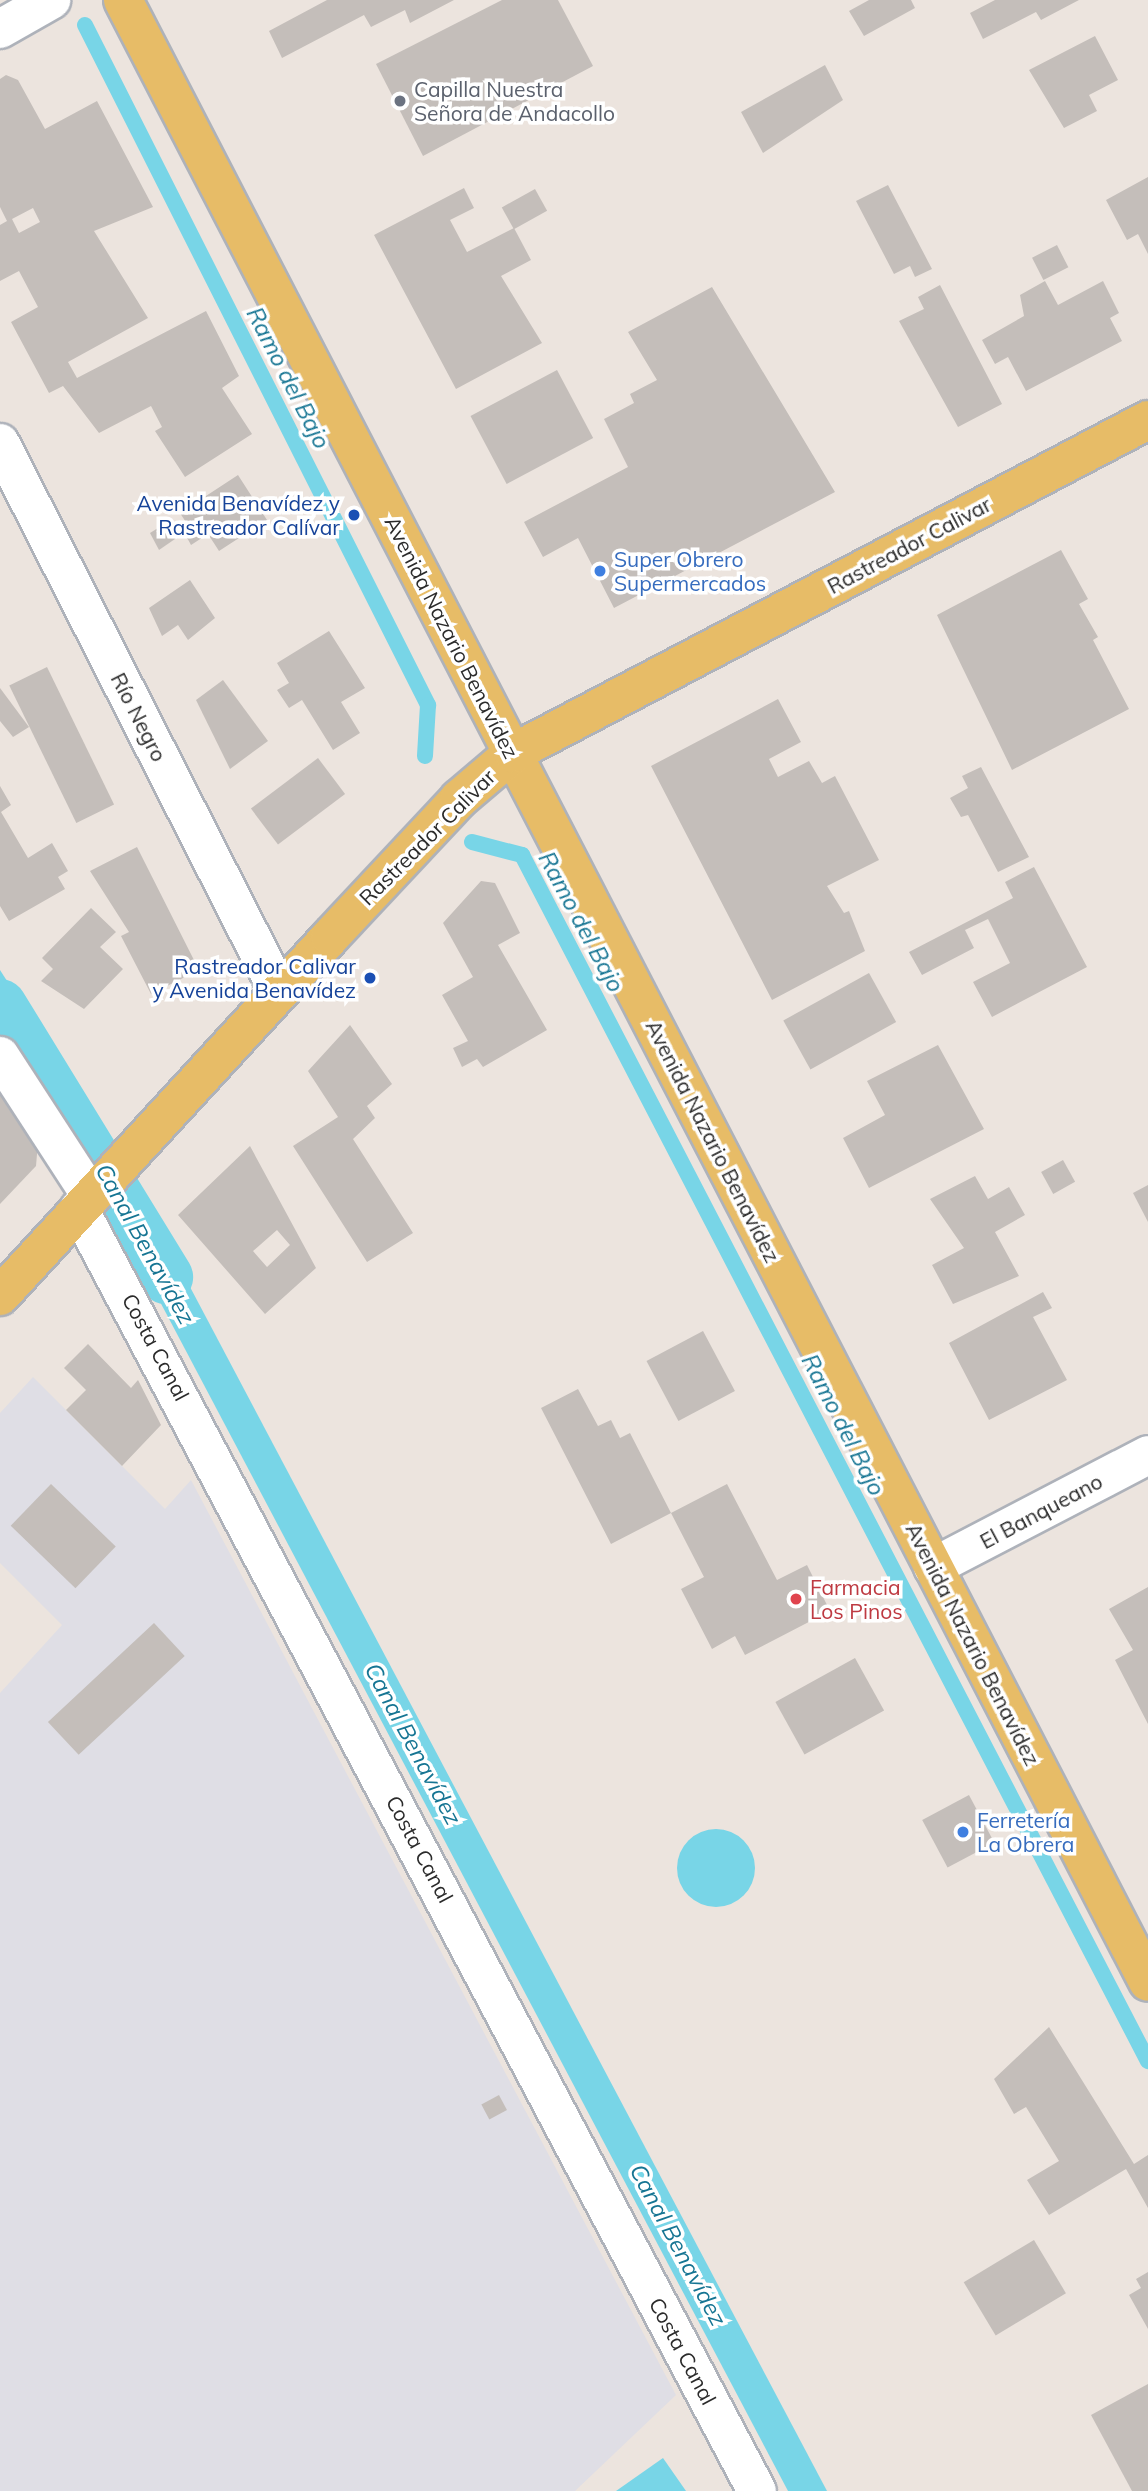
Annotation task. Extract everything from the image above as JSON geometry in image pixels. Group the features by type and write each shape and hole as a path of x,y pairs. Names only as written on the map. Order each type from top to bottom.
{"main road":[{"name":"Avenida Nazario Benavídez","path":"123,0 1148,1982"},
{"name":"Rastreador Calivar","path":"0,1296 459,799 513,753 1148,420"}],"street":[{"path":"0,29 51,0"},
{"name":"Río Negro","path":"0,443 279,992"},
{"name":"Costa Canal","path":"0,1056 97,1189 757,2491"},
{"name":"El Banqueano","path":"933,1567 1148,1455"}],"shaded area":[{"path":"33,1377 165,1509 191,1480 676,2395 575,2491 0,2491 0,1693 62,1625 0,1563 0,1413"}],"water":[{"path":"0,970 108,1139 83,1165 0,1034"},
{"path":"143,1199 827,2491 788,2491 120,1226"},
{"path":"716,1829 731,1832 744,1840 752,1853 755,1868 752,1883 744,1896 731,1904 716,1907 701,1904 688,1896 680,1883 677,1868 680,1853 688,1840 701,1832"},
{"path":"663,2458 686,2491 616,2491"}],"building":[{"path":"327,0 454,0 410,23 405,10 371,27 364,15 282,58 269,31"},
{"path":"502,0 558,0 593,66 423,156 376,64"},
{"path":"869,0 911,0 915,8 864,36 849,11"},
{"path":"995,0 1079,0 1041,20 1036,12 983,39 970,13"},
{"path":"1095,36 1118,80 1089,95 1097,111 1064,128 1029,70"},
{"path":"825,65 843,100 763,153 741,112"},
{"path":"6,75 18,80 45,129 97,101 153,207 94,231 148,318 68,362 77,378 206,311 239,376 222,388 252,434 185,477 155,431 162,427 151,406 99,433 63,386 49,393 11,322 38,307 19,271 0,281 0,225 7,221 0,207 0,79","holes":["33,208 40,222 19,233 12,219"]},
{"path":"1148,177 1148,254 1138,234 1127,240 1106,200"},
{"path":"888,185 932,269 915,277 910,266 894,274 856,201"},
{"path":"464,188 474,208 450,220 467,252 514,228 531,260 501,276 542,343 456,389 374,235"},
{"path":"535,189 547,211 514,229 502,207"},
{"path":"1057,245 1068,267 1043,280 1032,258"},
{"path":"1045,281 1058,305 1103,281 1119,313 1110,318 1122,341 1026,391 1008,357 995,364 982,340 1024,316 1020,295"},
{"path":"940,285 1002,404 958,427 899,321 924,309 918,297"},
{"path":"712,287 835,492 614,608 578,538 543,557 524,522 628,467 604,419 634,403 630,394 657,380 628,332"},
{"path":"557,370 593,438 507,484 470,416"},
{"path":"238,475 267,520 219,551 208,534 191,545 185,534 191,530 180,513"},
{"path":"166,523 175,539 159,550 150,533"},
{"path":"1061,550 1088,599 1079,604 1098,637 1093,640 1129,709 1012,770 937,615"},
{"path":"190,580 215,618 188,640 178,625 162,636 149,608"},
{"path":"329,631 365,688 341,702 360,733 333,750 302,700 289,708 277,690 289,683 277,663"},
{"path":"47,667 114,805 76,823 9,685"},
{"path":"223,680 268,741 230,769 196,700"},
{"path":"0,688 29,727 13,737 0,721"},
{"path":"778,699 801,742 769,759 778,777 809,761 822,783 835,776 879,860 827,886 844,913 849,911 865,951 772,1000 651,766"},
{"path":"318,758 345,794 278,844 251,809"},
{"path":"981,767 1029,857 998,872 968,815 961,817 950,798 968,788 962,776"},
{"path":"0,786 11,805 1,812 28,858 52,843 68,871 58,877 65,889 9,921 0,906"},
{"path":"137,847 199,970 151,994 121,936 129,932 90,871"},
{"path":"1034,867 1087,967 992,1017 973,982 1010,963 988,919 965,930 974,948 922,975 909,952 1013,898 1005,882"},
{"path":"481,881 495,883 520,933 498,945 547,1030 483,1067 477,1059 462,1067 453,1048 468,1041 442,995 473,977 443,923"},
{"path":"91,908 116,932 100,947 123,969 84,1009 41,981 53,969 42,958"},
{"path":"869,973 896,1022 810,1069 783,1021"},
{"path":"350,1025 392,1084 367,1106 375,1118 353,1139 413,1233 367,1262 293,1146 338,1117 308,1071"},
{"path":"938,1045 984,1129 869,1188 843,1138 885,1115 867,1081"},
{"path":"0,1084 38,1142 36,1166 0,1204"},
{"path":"250,1146 316,1268 265,1314 178,1215","holes":["277,1230 290,1245 267,1267 253,1251"]},
{"path":"1063,1160 1075,1182 1053,1194 1041,1172"},
{"path":"975,1176 988,1199 1009,1187 1025,1215 995,1232 1019,1276 953,1304 932,1265 964,1248 930,1199"},
{"path":"1148,1185 1148,1222 1133,1193"},
{"path":"1043,1292 1052,1308 1033,1317 1067,1380 989,1420 949,1343"},
{"path":"703,1331 735,1391 678,1421 646,1361"},
{"path":"88,1344 131,1388 138,1380 161,1425 122,1466 66,1410 86,1390 64,1368"},
{"path":"578,1389 598,1426 611,1420 620,1438 630,1433 671,1513 611,1544 541,1408"},
{"path":"51,1484 116,1547 75,1588 11,1526"},
{"path":"727,1484 777,1580 807,1565 830,1611 745,1655 735,1636 712,1649 681,1589 704,1577 671,1513"},
{"path":"1148,1587 1148,1724 1115,1660 1133,1650 1109,1609"},
{"path":"154,1623 185,1656 79,1755 48,1722"},
{"path":"855,1658 884,1710 804,1755 775,1702"},
{"path":"969,1795 994,1843 948,1868 922,1820"},
{"path":"1049,2027 1134,2164 1148,2155 1148,2208 1126,2169 1049,2215 1027,2180 1059,2161 1026,2107 1014,2114 994,2079"},
{"path":"499,2095 507,2110 489,2119 481,2104"},
{"path":"1034,2240 1066,2293 996,2335 964,2282"},
{"path":"1148,2272 1148,2329 1129,2295 1141,2288 1136,2279"},
{"path":"1148,2384 1148,2491 1132,2491 1091,2415"}],"waterway":[{"name":"Ramo del Bajo","path":"85,25 428,705 425,756"},
{"name":"Ramo del Bajo","path":"472,842 522,855 1148,2061"},
{"name":"Canal Benavídez","path":"0,1006 166,1277"}],"place":[{"name":"Capilla Nuestra Señora de Andacollo","path":"400,101"},
{"name":"Avenida Benavídez y Rastreador Calívar","path":"354,515"},
{"name":"Super Obrero Supermercados","path":"600,571"},
{"name":"Rastreador Calivar y Avenida Benavídez","path":"370,978"},
{"name":"Farmacia Los Pinos","path":"796,1599"},
{"name":"Ferretería La Obrera","path":"963,1832"}]}
